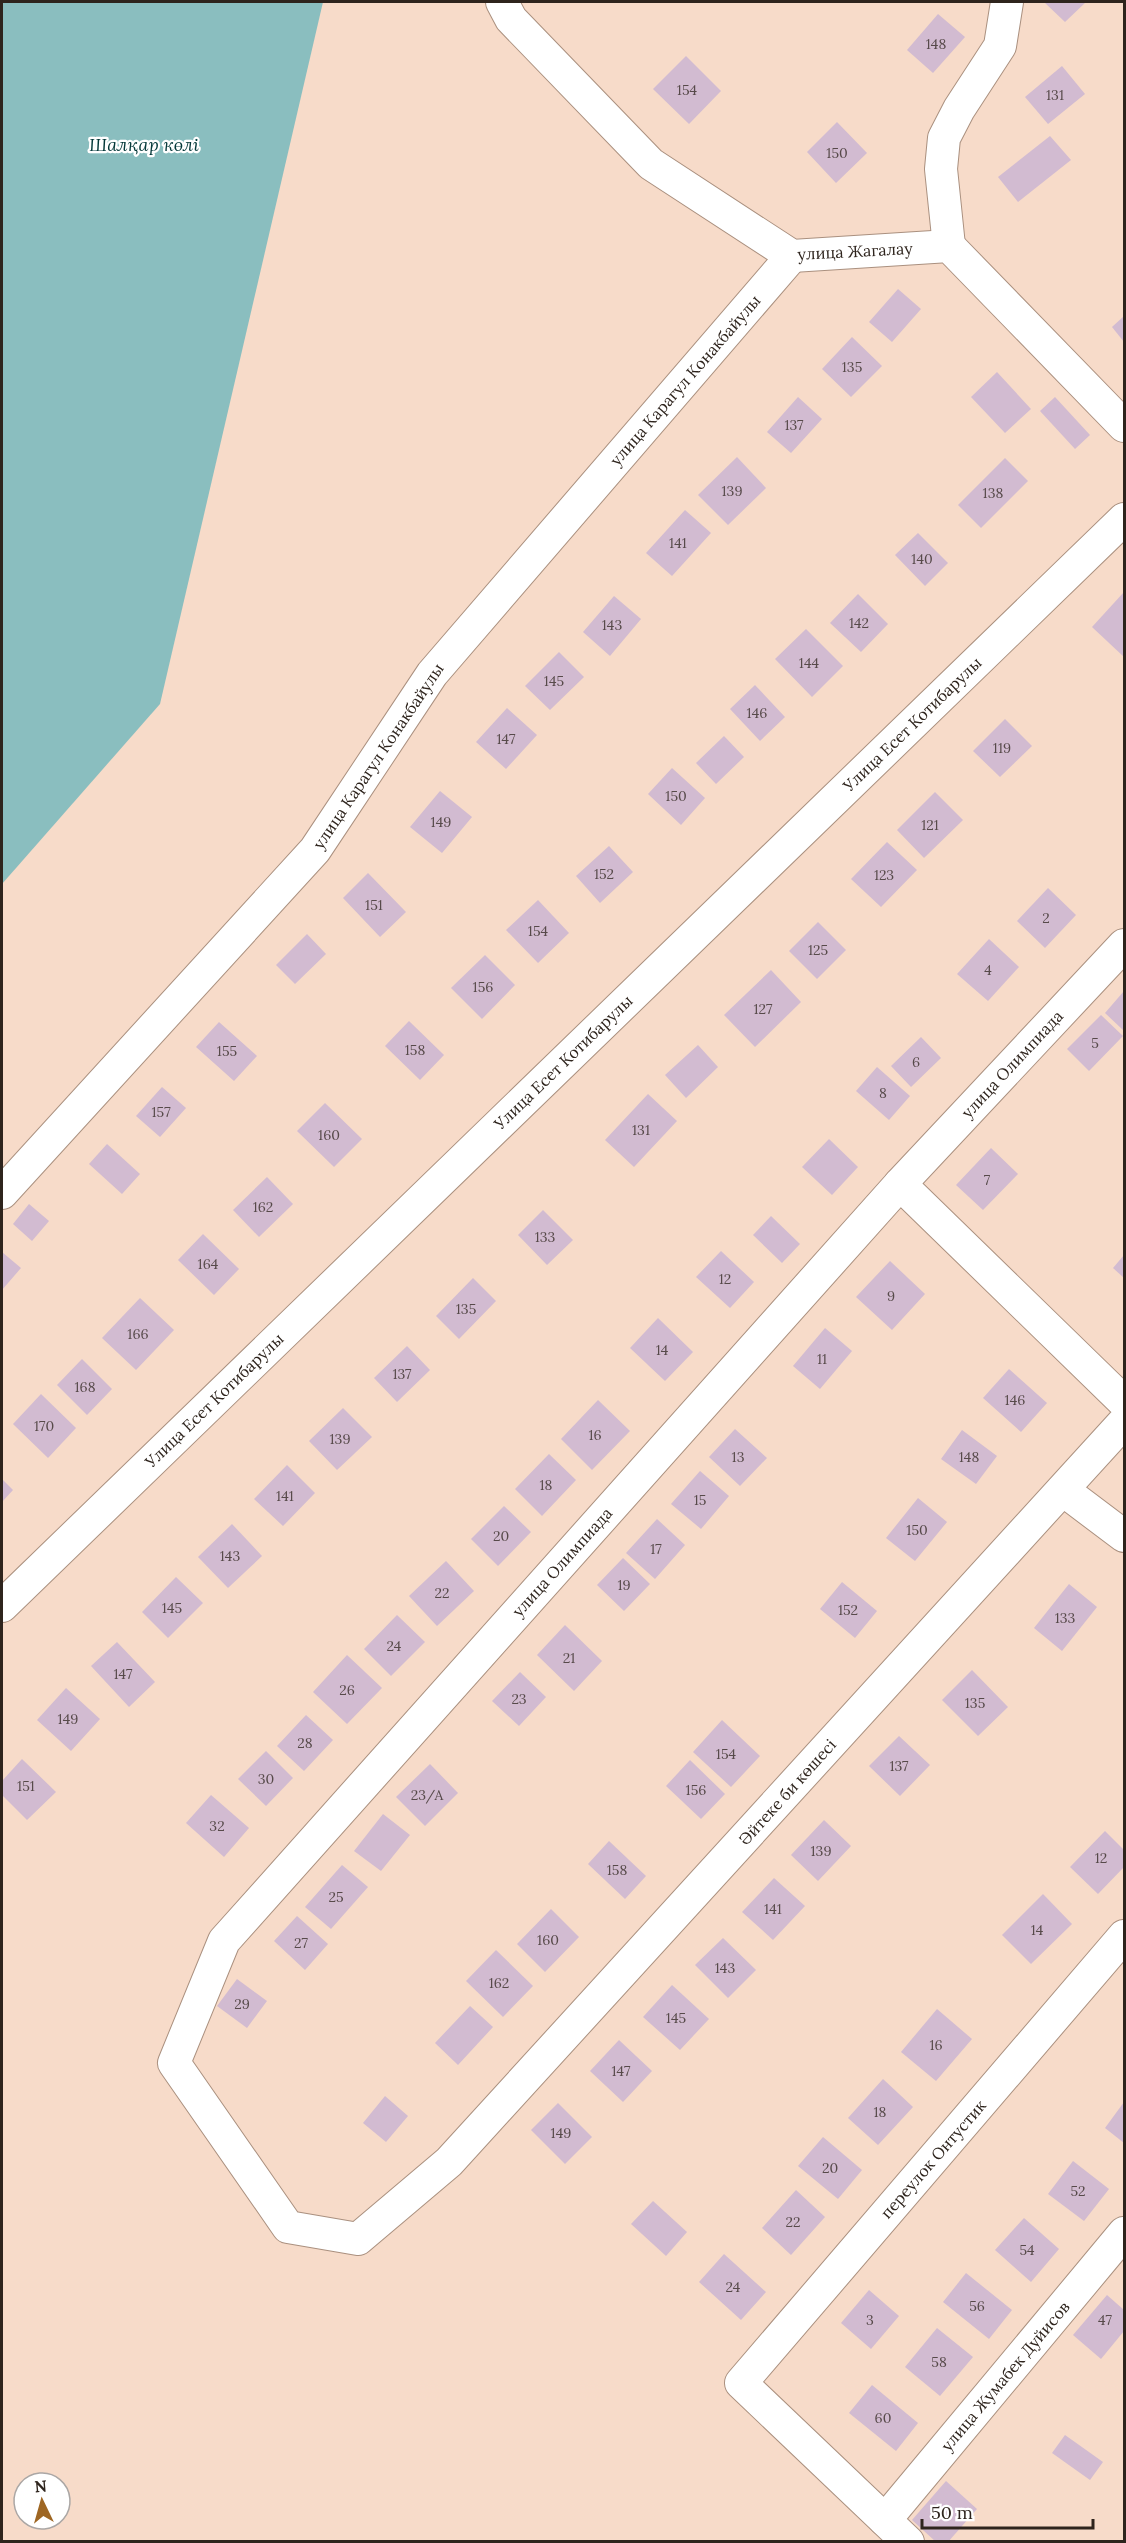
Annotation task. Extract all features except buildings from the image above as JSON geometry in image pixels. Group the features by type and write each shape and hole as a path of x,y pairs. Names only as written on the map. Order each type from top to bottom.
{"street":[{"name":"улица Жагалау","path":"502,2 511,19 651,164 792,256 949,246"},
{"path":"1007,2 1000,46 959,109 944,138 941,169 949,246 1125,426"},
{"name":"улица Карагул Конакбайулы","path":"2,1193 315,850 432,674 792,256"},
{"name":"Улица Есет Котибарулы","path":"2,1606 1125,519"},
{"name":"улица Олимпиада","path":"448,2162 358,2239 288,2227 174,2063 224,1941 900,1184 1125,945"},
{"path":"900,1184 1125,1402"},
{"name":"Әйтеке би көшесі","path":"448,2162 1125,1422"},
{"path":"1063,1490 1125,1536"},
{"name":"переулок Онтустик","path":"885,2520 741,2383 1125,1936"},
{"name":"улица Жумабек Дуйисов","path":"885,2520 1125,2233"},
{"path":"885,2520 908,2541"}],"water":[{"name":"Шалқар көлі","path":"2,2 323,2 160,704 2,884"}]}
